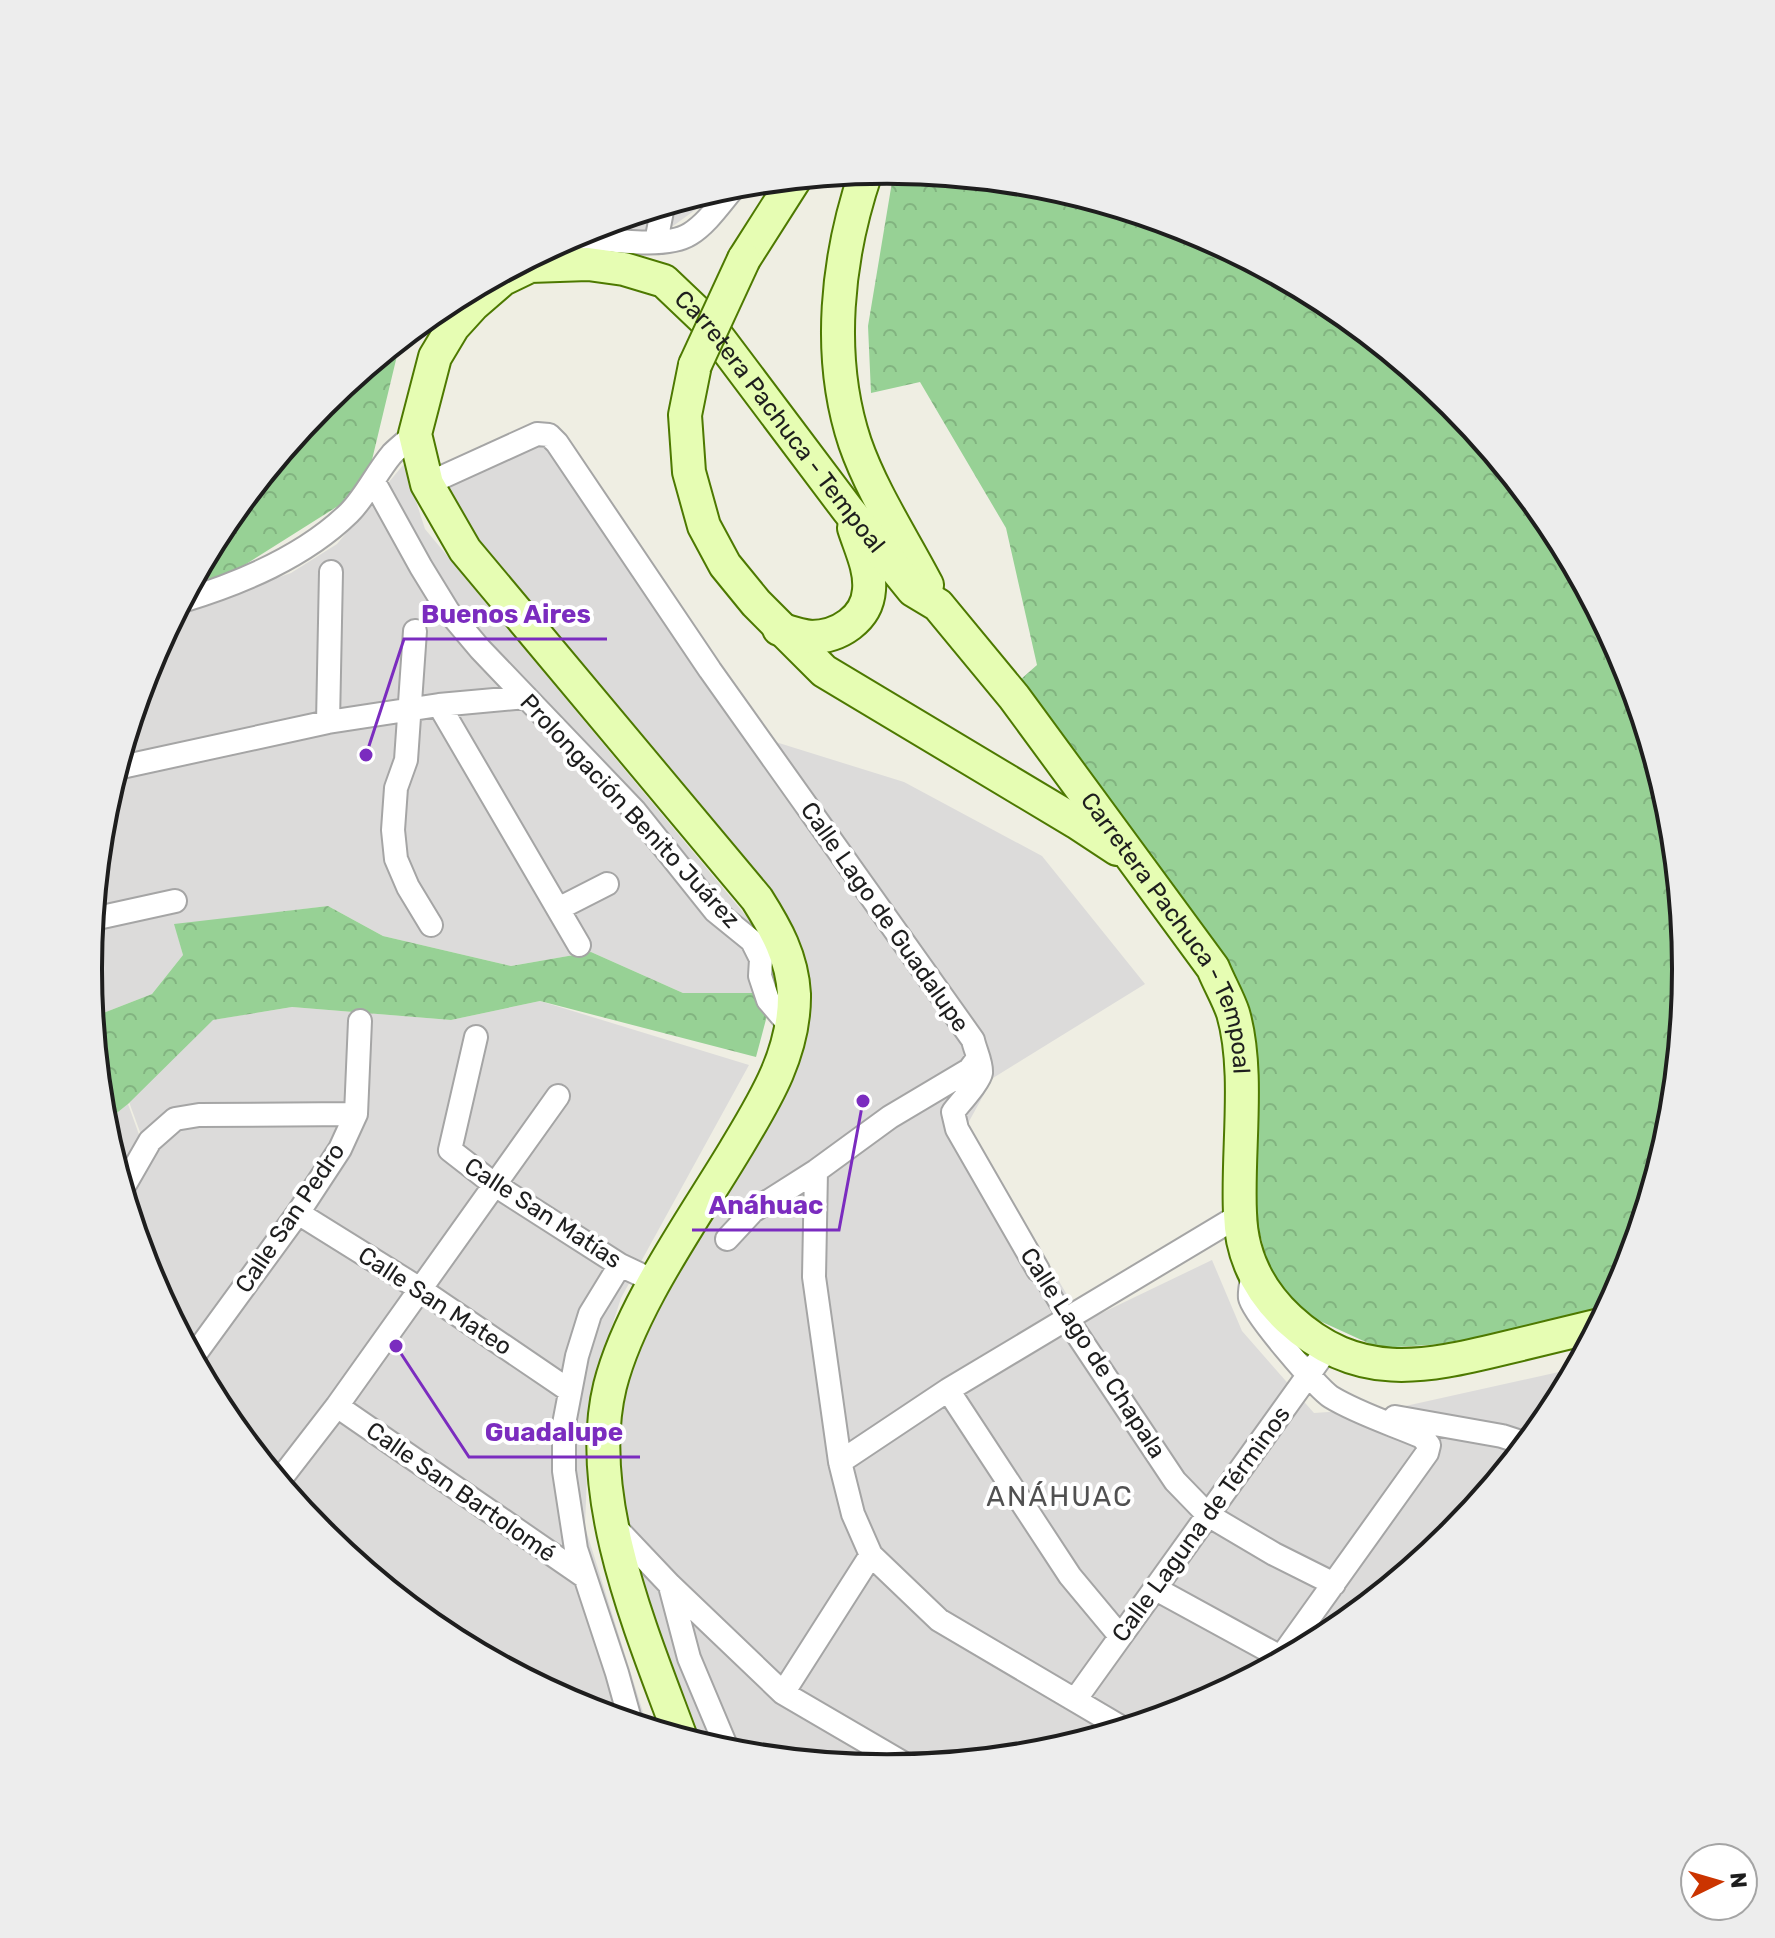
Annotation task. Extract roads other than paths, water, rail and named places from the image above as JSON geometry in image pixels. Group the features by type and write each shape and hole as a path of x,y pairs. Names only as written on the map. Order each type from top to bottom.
{"main road":[{"path":"862,185 843,257 838,319 843,387 854,440 864,465 938,605"},
{"path":"788,190 744,259 695,365 685,415 689,472 704,526 725,565 779,629 824,671 1076,822 1132,860"},
{"name":"Carretera Pachuca - Tempoal","path":"555,258 624,269 664,281 705,320 848,510 913,590 938,605 1014,697 1213,968 1233,1013 1240,1059 1240,1215 1244,1246 1253,1273 1271,1303 1306,1335 1327,1349 1350,1358 1385,1365 1419,1365 1466,1357 1585,1328"},
{"name":"Carretera Pachuca - Tempoal","path":"479,299 453,327 435,357 415,434 427,484 465,550 757,899 779,932 789,961 794,994 784,1060 761,1107 656,1282 630,1333 610,1386 603,1445 611,1523 655,1669 676,1726"},
{"path":"779,629 809,637 829,635 845,629 859,617 867,604 870,588 868,569 848,510"}],"street":[{"path":"599,239 669,242 688,236 700,227 722,202"},
{"path":"656,242 661,217"},
{"path":"196,597 291,556 323,535 350,512 394,452 415,434"},
{"name":"Calle Lago de Guadalupe","path":"427,484 537,434 549,435 557,443 710,670 973,1040 978,1058 969,1070 890,1117 816,1171 753,1211 727,1239"},
{"name":"Prolongación Benito Juárez","path":"374,482 448,611 480,649 635,811 715,911 752,941 761,959 760,976 768,1000 791,1027"},
{"path":"328,722 331,572"},
{"path":"415,631 406,760 396,788 393,830 396,859 408,887 431,925"},
{"path":"129,765 328,722 439,705 526,697"},
{"path":"439,705 579,945"},
{"path":"558,909 607,884"},
{"path":"104,917 175,901"},
{"name":"Calle San Pedro","path":"200,1348 298,1213 340,1149 356,1114 360,1021"},
{"name":"Calle San Matías","path":"476,1037 450,1150 495,1185 620,1265 656,1282"},
{"name":"Calle Lago de Chapala","path":"978,1058 981,1072 978,1080 953,1112 957,1129 1067,1319 1175,1481 1208,1515 1274,1554 1334,1584"},
{"path":"285,1473 337,1406 558,1096"},
{"path":"130,1176 150,1141 175,1119 199,1115 356,1114"},
{"path":"816,1171 814,1277 840,1462 853,1514 871,1555 939,1620 1112,1722"},
{"name":"Calle San Mateo","path":"298,1213 420,1289 570,1391"},
{"path":"840,1462 948,1390 1240,1215"},
{"path":"620,1265 590,1314 564,1424 564,1471 576,1549 627,1710"},
{"path":"1253,1273 1250,1298 1258,1314 1288,1348 1307,1377 1331,1397 1422,1437 1429,1445 1427,1453 1296,1639"},
{"name":"Calle Laguna de Términos","path":"1075,1700 1327,1349"},
{"path":"948,1390 1070,1576 1120,1636"},
{"name":"Calle San Bartolomé","path":"337,1406 585,1577"},
{"path":"1370,1414 1517,1439"},
{"path":"611,1523 670,1585 783,1693 887,1754"},
{"path":"783,1693 871,1555"},
{"path":"670,1585 689,1658 722,1736"},
{"path":"1156,1589 1273,1653"}],"place":[{"name":"Buenos Aires","path":"366,755"},
{"name":"Anáhuac","path":"863,1101"},
{"name":"Guadalupe","path":"396,1346"}],"district":[{"name":"ANÁHUAC","path":"1060,1496"}]}
